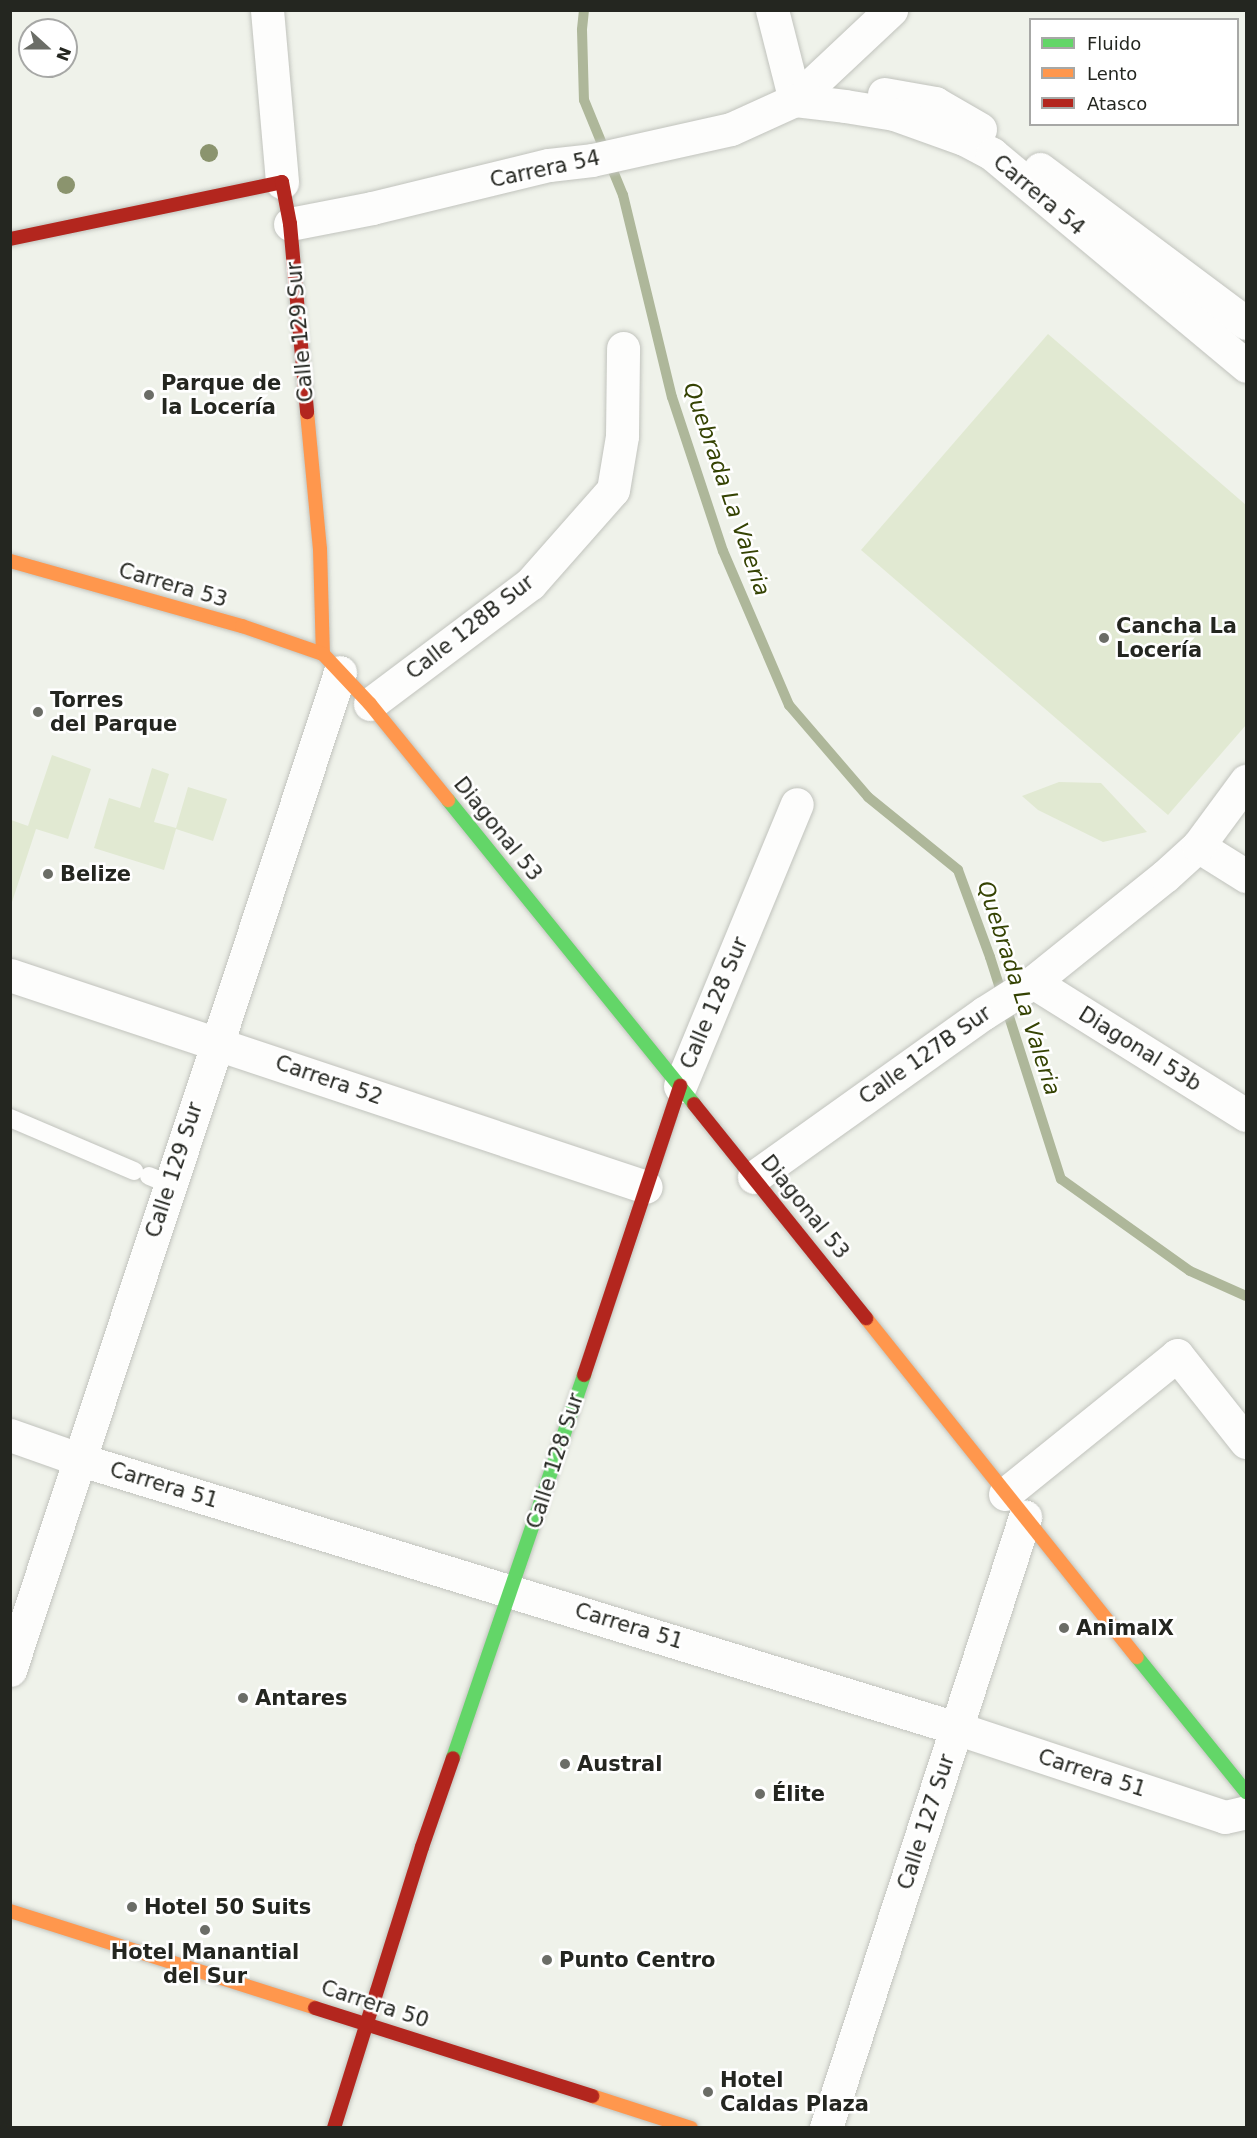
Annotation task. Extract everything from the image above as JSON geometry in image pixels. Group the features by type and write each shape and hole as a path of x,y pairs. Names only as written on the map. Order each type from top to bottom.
{"street":[{"name":"Calle 129 Sur","path":"10,1670 81,1460 151,1177 216,1043 331,663 290,224 282,182 267,10"},
{"path":"772,10 795,100 891,10"},
{"name":"Carrera 54","path":"290,224 372,208 549,165 592,160 731,129 795,100 864,92 935,103 1009,146 1243,312"},
{"name":"Carrera 54","path":"795,100 894,114 964,139 993,154 1246,366"},
{"path":"10,239 282,182"},
{"name":"Calle 128B Sur","path":"370,704 530,584 613,490 622,436 623,348"},
{"name":"Carrera 53","path":"10,561 242,626 331,663"},
{"name":"Diagonal 53","path":"331,663 370,704 754,1177 1246,1792"},
{"name":"Calle 127B Sur","path":"754,1177 984,1013 1029,984 1165,876 1198,846 1246,781"},
{"name":"Calle 128 Sur","path":"334,2127 369,2024 422,1847 512,1590 680,1086 797,804"},
{"path":"1198,846 1246,876"},
{"name":"Carrera 52","path":"10,975 646,1187"},
{"name":"Diagonal 53b","path":"1029,984 1246,1115"},
{"path":"1015,1506 1177,1355 1246,1442"},
{"name":"Carrera 51","path":"10,1435 81,1460 512,1590 956,1728 1225,1817 1246,1812"},
{"name":"Calle 127 Sur","path":"826,2127 956,1728 1015,1506"},
{"name":"Carrera 50","path":"10,1911 691,2127"}],"lane":[{"path":"10,1118 151,1177"}],"green space":[{"name":"Cancha La Locería","path":"1048,334 1246,505 1246,725 1168,815 861,550"},
{"path":"52,755 91,769 68,839 36,829 11,905 11,820 28,826"},
{"path":"152,768 169,774 154,822 176,828 188,787 227,799 213,841 176,829 164,870 94,848 109,798 140,808"},
{"path":"1059,782 1101,783 1147,832 1103,842 1038,810 1022,796"}],"waterway":[{"name":"Quebrada La Valeria","path":"584,10 582,30 584,100 623,195 672,397 723,551 789,705 868,797 958,870 990,957 1061,1179 1190,1271 1246,1296"}],"traffic: fast":[{"path":"448,800 694,1104"},
{"path":"453,1758 584,1375"},
{"path":"1137,1657 1246,1792"}],"traffic: slow":[{"path":"307,412 320,549 323,654"},
{"path":"10,561 242,626 323,654 370,704 448,800"},
{"path":"866,1318 1137,1657"},
{"path":"10,1911 315,2008"},
{"path":"592,2096 691,2128"}],"traffic: jam":[{"path":"10,239 282,182 290,224 307,412"},
{"path":"584,1375 680,1086"},
{"path":"694,1104 866,1318"},
{"path":"334,2128 422,1847 453,1758"},
{"path":"315,2008 592,2096"}],"place":[{"name":"Parque de la Locería","path":"149,395"},
{"name":"Cancha La Locería","path":"1104,638"},
{"name":"Torres del Parque","path":"38,712"},
{"name":"Belize","path":"48,874"},
{"name":"AnimalX","path":"1064,1628"},
{"name":"Antares","path":"243,1698"},
{"name":"Austral","path":"565,1764"},
{"name":"Élite","path":"760,1794"},
{"name":"Hotel 50 Suits","path":"132,1907"},
{"name":"Hotel Manantial del Sur","path":"205,1930"},
{"name":"Punto Centro","path":"547,1960"},
{"name":"Hotel Caldas Plaza","path":"708,2092"}]}
